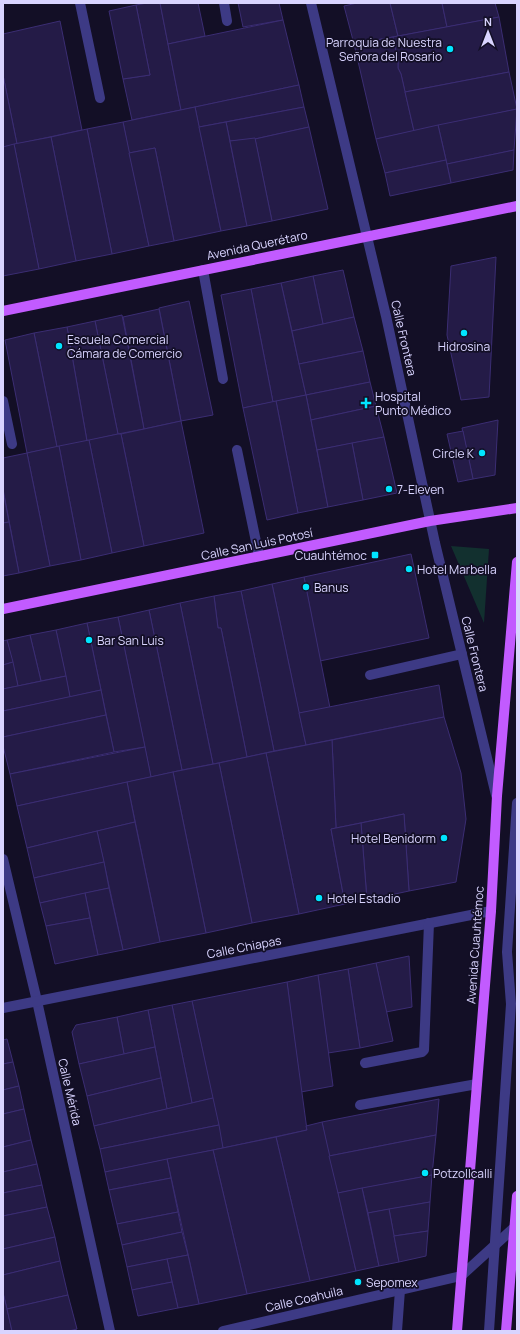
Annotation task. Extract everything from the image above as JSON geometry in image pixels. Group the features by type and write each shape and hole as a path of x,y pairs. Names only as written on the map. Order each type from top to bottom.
{"main road":[{"name":"Avenida Querétaro","path":"3,311 517,206"},
{"name":"Calle San Luis Potosí","path":"3,609 430,522 517,508"},
{"name":"Avenida Cuauhtémoc","path":"457,1331 491,911 497,796 517,562"},
{"path":"506,1331 516,1225 517,1196"}],"street":[{"path":"80,3 100,98"},
{"path":"224,3 228,21"},
{"name":"Calle Frontera","path":"311,3 367,236 430,522 497,796"},
{"path":"203,270 223,379"},
{"path":"3,401 12,444"},
{"path":"237,450 259,556"},
{"path":"370,675 462,654"},
{"path":"489,1331 511,1004 507,952 517,803"},
{"name":"Calle Mérida","path":"3,859 37,1001 110,1331"},
{"name":"Calle Chiapas","path":"3,1008 491,911"},
{"path":"365,1063 422,1052 424,1050 429,924"},
{"path":"511,1004 517,986"},
{"path":"360,1105 477,1084"},
{"path":"461,1276 516,1225"},
{"name":"Calle Coahuila","path":"223,1331 461,1276"},
{"path":"397,1331 400,1290"}],"green space":[{"path":"451,546 489,549 484,623"}],"building":[{"path":"160,3 181,110 132,120 123,79 150,75 136,5"},
{"path":"160,3 198,3 205,36 168,44"},
{"path":"238,3 279,3 283,20 243,27"},
{"path":"357,3 390,3 398,36 354,44 344,6"},
{"path":"390,3 442,3 447,27 398,36"},
{"path":"442,3 495,3 499,17 447,27"},
{"path":"136,5 150,75 123,79 109,11"},
{"name":"Parroquia de Nuestra Señora del Rosario","path":"499,17 509,72 405,92 398,68 393,37"},
{"path":"283,20 299,85 181,110 168,44"},
{"path":"60,21 82,130 17,144 3,75 3,34"},
{"path":"393,37 398,68 401,74 414,131 376,139 354,44"},
{"path":"509,72 517,109 414,131 405,92"},
{"path":"3,75 17,144 3,147"},
{"path":"299,85 304,107 199,127 195,107"},
{"path":"195,107 221,231 174,241 155,148 129,153 123,122"},
{"path":"304,107 309,127 255,139 230,141 226,122"},
{"path":"517,109 514,150 447,164 438,125"},
{"path":"123,122 149,246 112,254 87,129"},
{"path":"226,122 247,226 221,231 199,127"},
{"path":"438,125 446,160 385,173 376,139"},
{"path":"309,127 328,209 272,221 255,139"},
{"path":"87,129 112,254 76,261 51,137"},
{"path":"51,137 76,261 39,269 14,144"},
{"path":"255,138 272,221 247,226 230,141"},
{"path":"14,144 39,269 3,276 3,147"},
{"path":"155,148 174,241 149,246 129,153"},
{"path":"514,150 513,170 451,183 447,164"},
{"path":"446,160 451,183 390,196 385,173"},
{"path":"496,257 489,397 461,400 447,335 451,266"},
{"path":"343,270 354,317 323,324 313,276"},
{"path":"313,276 323,324 292,331 281,283"},
{"path":"281,283 306,395 273,402 251,289"},
{"path":"251,289 273,402 243,408 221,295"},
{"path":"189,301 213,415 181,421 159,308"},
{"path":"159,309 181,421 144,429 123,317"},
{"path":"122,315 144,429 118,434 95,321"},
{"path":"354,317 363,351 299,364 292,331"},
{"path":"95,321 118,434 87,441 67,327"},
{"path":"67,327 87,441 57,447 34,333"},
{"path":"34,333 57,447 27,453 5,340"},
{"path":"363,351 370,382 306,395 299,364"},
{"path":"370,382 376,406 311,420 306,395"},
{"path":"306,395 328,507 298,513 276,401"},
{"path":"276,401 298,513 267,520 243,408"},
{"path":"376,406 384,437 317,450 311,420"},
{"name":"Circle K","path":"498,420 495,475 473,479 462,428"},
{"path":"181,421 204,533 144,546 121,434"},
{"path":"463,431 473,479 458,482 447,434"},
{"path":"121,434 144,546 112,553 89,440"},
{"path":"384,437 397,493 363,500 352,443"},
{"path":"89,440 112,553 81,560 59,446"},
{"path":"352,443 363,500 328,507 317,450"},
{"path":"59,446 81,560 50,566 27,453"},
{"path":"27,453 50,566 19,573 3,489 3,458"},
{"path":"3,491 9,522 3,523"},
{"path":"9,522 19,573 3,576 3,523"},
{"path":"411,554 429,638 320,661 304,577"},
{"path":"304,577 330,708 299,713 272,584"},
{"path":"272,584 306,745 274,751 241,591"},
{"path":"241,591 274,751 247,757 221,628 218,628 214,596"},
{"path":"214,596 218,628 221,628 247,757 213,764 180,603"},
{"path":"180,603 213,764 182,770 149,610"},
{"path":"149,610 182,770 151,777 118,617"},
{"path":"118,617 145,747 114,752 87,623"},
{"path":"87,623 101,690 70,697 56,630"},
{"path":"56,630 66,676 41,681 30,635"},
{"path":"30,635 41,681 18,686 7,640"},
{"path":"7,640 13,662 3,665 3,641"},
{"path":"13,662 18,686 3,689 3,665"},
{"path":"66,676 70,697 3,711 3,689"},
{"path":"439,685 444,717 306,745 299,713"},
{"path":"101,690 106,715 3,737 3,711"},
{"path":"106,715 114,752 10,774 3,746 3,737"},
{"path":"444,717 461,773 466,819 456,882 409,891 404,814 336,828 332,740"},
{"path":"332,740 336,828 331,829 345,904 299,914 266,753"},
{"path":"145,747 151,777 17,806 10,774"},
{"path":"266,753 299,914 252,923 219,763"},
{"path":"219,763 252,923 206,933 173,772"},
{"path":"173,772 206,933 160,942 127,782"},
{"path":"127,782 135,822 27,848 17,806"},
{"path":"404,814 409,891 367,900 361,823"},
{"path":"135,822 160,942 123,950 97,831"},
{"path":"361,823 367,900 345,904 331,829"},
{"path":"97,831 104,862 34,878 27,848"},
{"path":"104,862 109,888 40,903 34,878"},
{"path":"109,888 123,950 98,955 85,893"},
{"path":"85,893 90,918 46,926 40,903"},
{"path":"90,918 98,955 55,964 46,926"},
{"path":"409,956 412,1007 386,1012 376,963"},
{"path":"376,963 393,1041 360,1048 348,969"},
{"path":"348,969 360,1048 328,1053 318,975"},
{"path":"318,975 333,1086 301,1092 287,982"},
{"path":"287,982 307,1130 223,1148 192,1001"},
{"path":"192,1001 213,1098 192,1103 172,1005"},
{"path":"172,1005 192,1103 167,1109 148,1010"},
{"path":"148,1010 155,1047 124,1054 117,1017"},
{"path":"117,1017 124,1054 79,1064 72,1032 76,1025"},
{"path":"7,1039 13,1062 3,1064 3,1040"},
{"path":"155,1047 161,1078 87,1096 79,1064"},
{"path":"13,1062 19,1086 3,1090 3,1064"},
{"path":"161,1078 167,1109 94,1126 87,1096"},
{"path":"19,1086 24,1109 3,1114 3,1090"},
{"path":"213,1098 219,1125 100,1149 94,1126"},
{"path":"439,1099 436,1135 329,1156 322,1122"},
{"path":"24,1109 31,1140 3,1147 3,1114"},
{"path":"322,1122 356,1271 310,1281 276,1137 307,1130 306,1126"},
{"path":"219,1125 223,1148 105,1172 100,1149"},
{"path":"436,1135 432,1175 338,1193 329,1156"},
{"path":"276,1137 310,1281 247,1294 213,1150"},
{"path":"31,1140 37,1164 3,1172 3,1147"},
{"path":"213,1150 247,1294 199,1304 167,1159"},
{"path":"167,1159 171,1178 109,1190 105,1172"},
{"path":"37,1164 42,1185 3,1193 3,1172"},
{"path":"432,1175 430,1202 368,1213 362,1188"},
{"path":"171,1178 178,1212 117,1224 109,1190"},
{"path":"42,1185 47,1207 3,1216 3,1193"},
{"path":"362,1188 379,1266 356,1271 338,1193"},
{"path":"430,1202 428,1231 394,1236 389,1209"},
{"path":"47,1207 55,1237 3,1249 3,1216"},
{"path":"389,1209 399,1262 379,1266 368,1213"},
{"path":"178,1212 182,1232 122,1245 117,1224"},
{"path":"428,1231 426,1256 399,1262 394,1236"},
{"path":"182,1232 188,1255 127,1267 122,1245"},
{"path":"55,1237 60,1261 3,1275 3,1249"},
{"path":"188,1255 199,1304 178,1308 167,1259"},
{"path":"167,1259 172,1282 132,1290 127,1267"},
{"path":"60,1261 68,1295 7,1309 3,1293 3,1275"},
{"path":"172,1282 178,1308 138,1316 132,1290"},
{"path":"3,1293 7,1309 12,1331 3,1331"},
{"path":"68,1295 77,1329 69,1331 12,1331 7,1309"}],"place":[{"name":"Parroquia de Nuestra Señora del Rosario","path":"450,49"},
{"name":"Hidrosina","path":"464,333"},
{"name":"Escuela Comercial Cámara de Comercio","path":"59,346"},
{"name":"Hospital Punto Médico","path":"366,403"},
{"name":"Circle K","path":"482,453"},
{"name":"7-Eleven","path":"389,489"},
{"name":"Cuauhtémoc","path":"375,555"},
{"name":"Hotel Marbella","path":"409,569"},
{"name":"Banus","path":"306,587"},
{"name":"Bar San Luis","path":"89,640"},
{"name":"Hotel Benidorm","path":"444,838"},
{"name":"Hotel Estadio","path":"319,898"},
{"name":"Potzollcalli","path":"425,1173"},
{"name":"Sepomex","path":"358,1282"}]}
